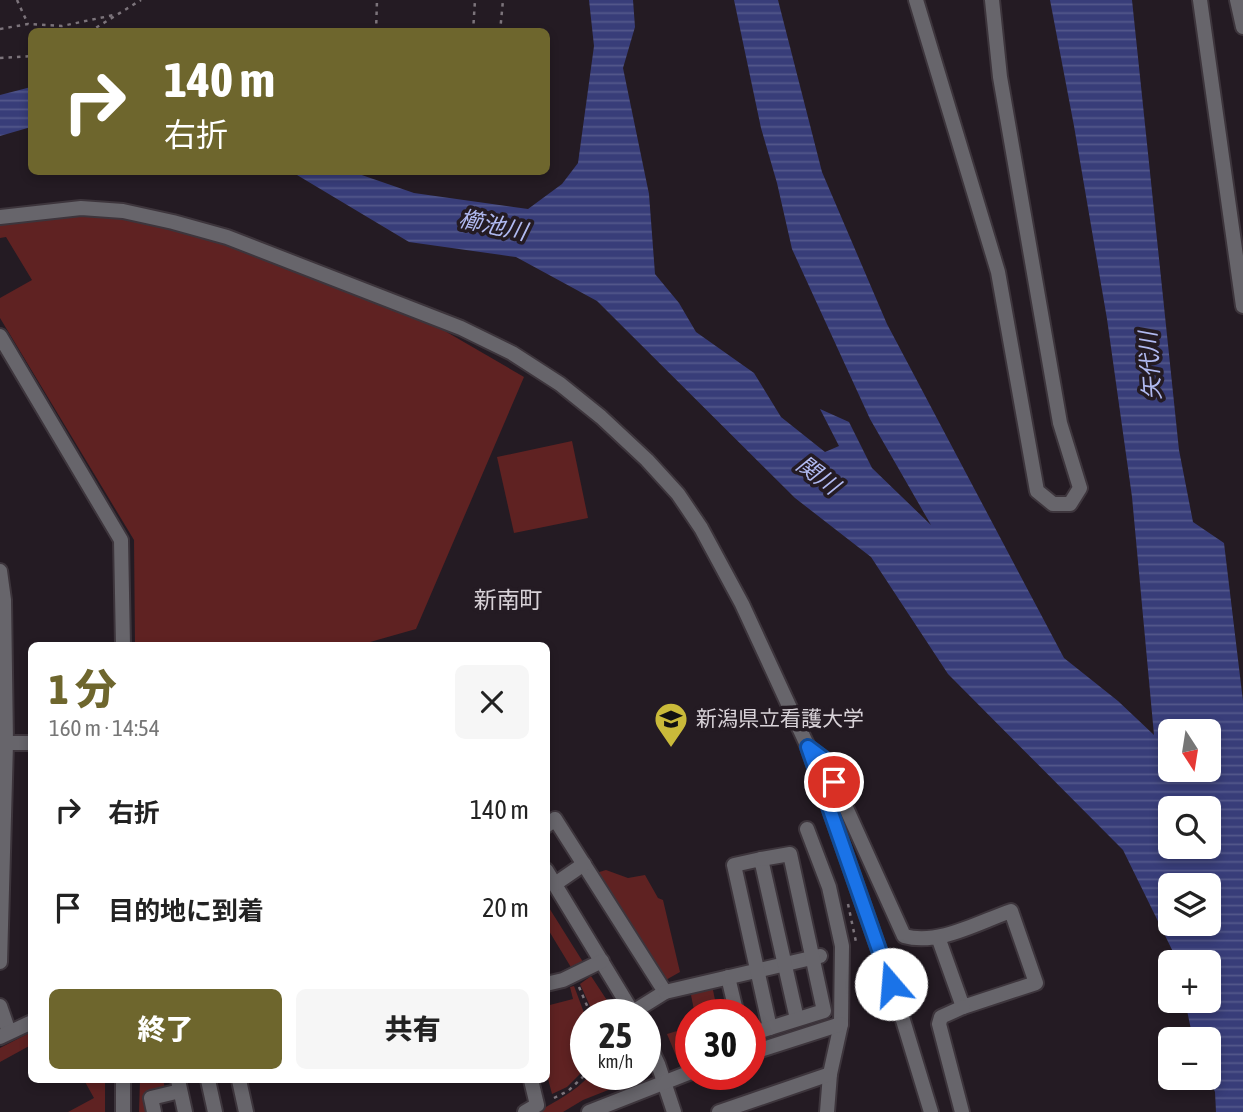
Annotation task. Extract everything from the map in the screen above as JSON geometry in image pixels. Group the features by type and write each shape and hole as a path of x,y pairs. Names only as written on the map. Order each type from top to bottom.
{"street":[{"path":"916,0 998,272 1037,491 1053,505 1070,503 1080,488 1058,409 1000,77 992,0"},
{"path":"1200,0 1243,306"},
{"path":"1237,0 1243,27"},
{"path":"0,217 81,208 123,211 227,237 461,328 512,353 560,384 601,417 647,460 678,494 701,528 742,604 808,747 876,937 931,1112"},
{"path":"0,337 121,540 123,642"},
{"path":"0,571 4,600 0,962"},
{"path":"3,743 28,743"},
{"path":"808,747 824,759 904,936 915,939 938,937 1011,911 1036,983 963,1007 941,1017 939,1024 962,1112"},
{"path":"550,823 555,820 665,992"},
{"path":"807,830 829,887 842,946 841,1024 830,1074 827,1112"},
{"path":"766,1029 824,1011 816,956 790,854 734,864 770,1028"},
{"path":"761,859 797,1020"},
{"path":"555,884 583,864"},
{"path":"550,876 624,999"},
{"path":"938,937 963,1007"},
{"path":"655,999 665,992 816,956"},
{"path":"550,983 602,961"},
{"path":"728,977 733,999"},
{"path":"0,1006 5,1034 28,1024"},
{"path":"766,1048 841,1024"},
{"path":"661,1074 674,1112"},
{"path":"719,1112 830,1074"},
{"path":"589,1112 675,1077"},
{"path":"123,1083 123,1112"},
{"path":"209,1083 215,1112"},
{"path":"240,1083 246,1112"},
{"path":"525,1112 537,1105 532,1083"},
{"path":"154,1112 151,1098 179,1086 185,1112"}],"path":[{"path":"17,0 28,23"},
{"path":"95,28 141,0"},
{"path":"376,28 377,0"},
{"path":"473,28 475,0"},
{"path":"500,28 503,0"},
{"path":"0,29 28,23 62,26 114,15"},
{"path":"0,58 28,56"},
{"path":"856,947 856,942 876,937"},
{"path":"573,975 584,999"},
{"path":"554,1098 570,1089"}],"shaded area":[{"path":"74,216 121,218 208,237 438,327 524,377 416,629 370,642 135,642 134,540 0,318 0,298 32,280 6,237 0,238 0,224"},
{"path":"572,441 588,518 514,533 497,457"},
{"path":"606,870 628,878 645,875 658,898 663,900 680,972 664,981 596,873"},
{"path":"550,909 583,962 572,969 550,933"},
{"path":"591,976 606,999 587,999 580,984"},
{"path":"712,985 715,999 692,999 690,990"},
{"path":"574,986 579,999 573,999 570,987"},
{"path":"570,1000 570,1084 552,1094 549,1083 550,1005"},
{"path":"675,1032 675,1053 667,1034"},
{"path":"28,1034 28,1047 0,1062 0,1048"},
{"path":"86,1083 105,1083 105,1112 68,1112 94,1098"},
{"path":"140,1083 164,1083 165,1088 144,1093 148,1112 139,1112"},
{"path":"608,1090 563,1112 537,1112 572,1091"}],"water":[{"path":"589,0 633,0 635,27 623,68 649,194 655,274 679,303 696,332 754,373 781,417 825,452 839,446 820,409 849,422 872,468 931,525 870,419 792,249 761,128 734,0 778,0 822,172 887,324 1064,658 1118,701 1154,735 1132,497 1107,319 1050,0 1132,0 1179,450 1193,522 1224,543 1243,701 1243,1112 1216,1112 1214,1090 1221,1090 1221,1027 1190,1027 1188,1013 1221,1013 1221,950 1172,950 1165,936 1221,936 1221,873 1158,873 1158,921 1123,850 948,674 871,557 795,498 597,301 516,257 409,242 297,175 362,175 414,193 528,209 562,184 578,163 594,46"},
{"path":"28,88 28,128 0,136 0,95"}],"place":[{"name":"新潟県立看護大学","path":"671,749"}],"district":[{"name":"新南町","path":"508,600"}],"route":[{"path":"834,782 824,759 808,747 891,984"}],"water label":[{"name":"櫛池川","path":"493,225"},
{"name":"矢代川","path":"1150,366"},
{"name":"関川","path":"818,475"}]}
